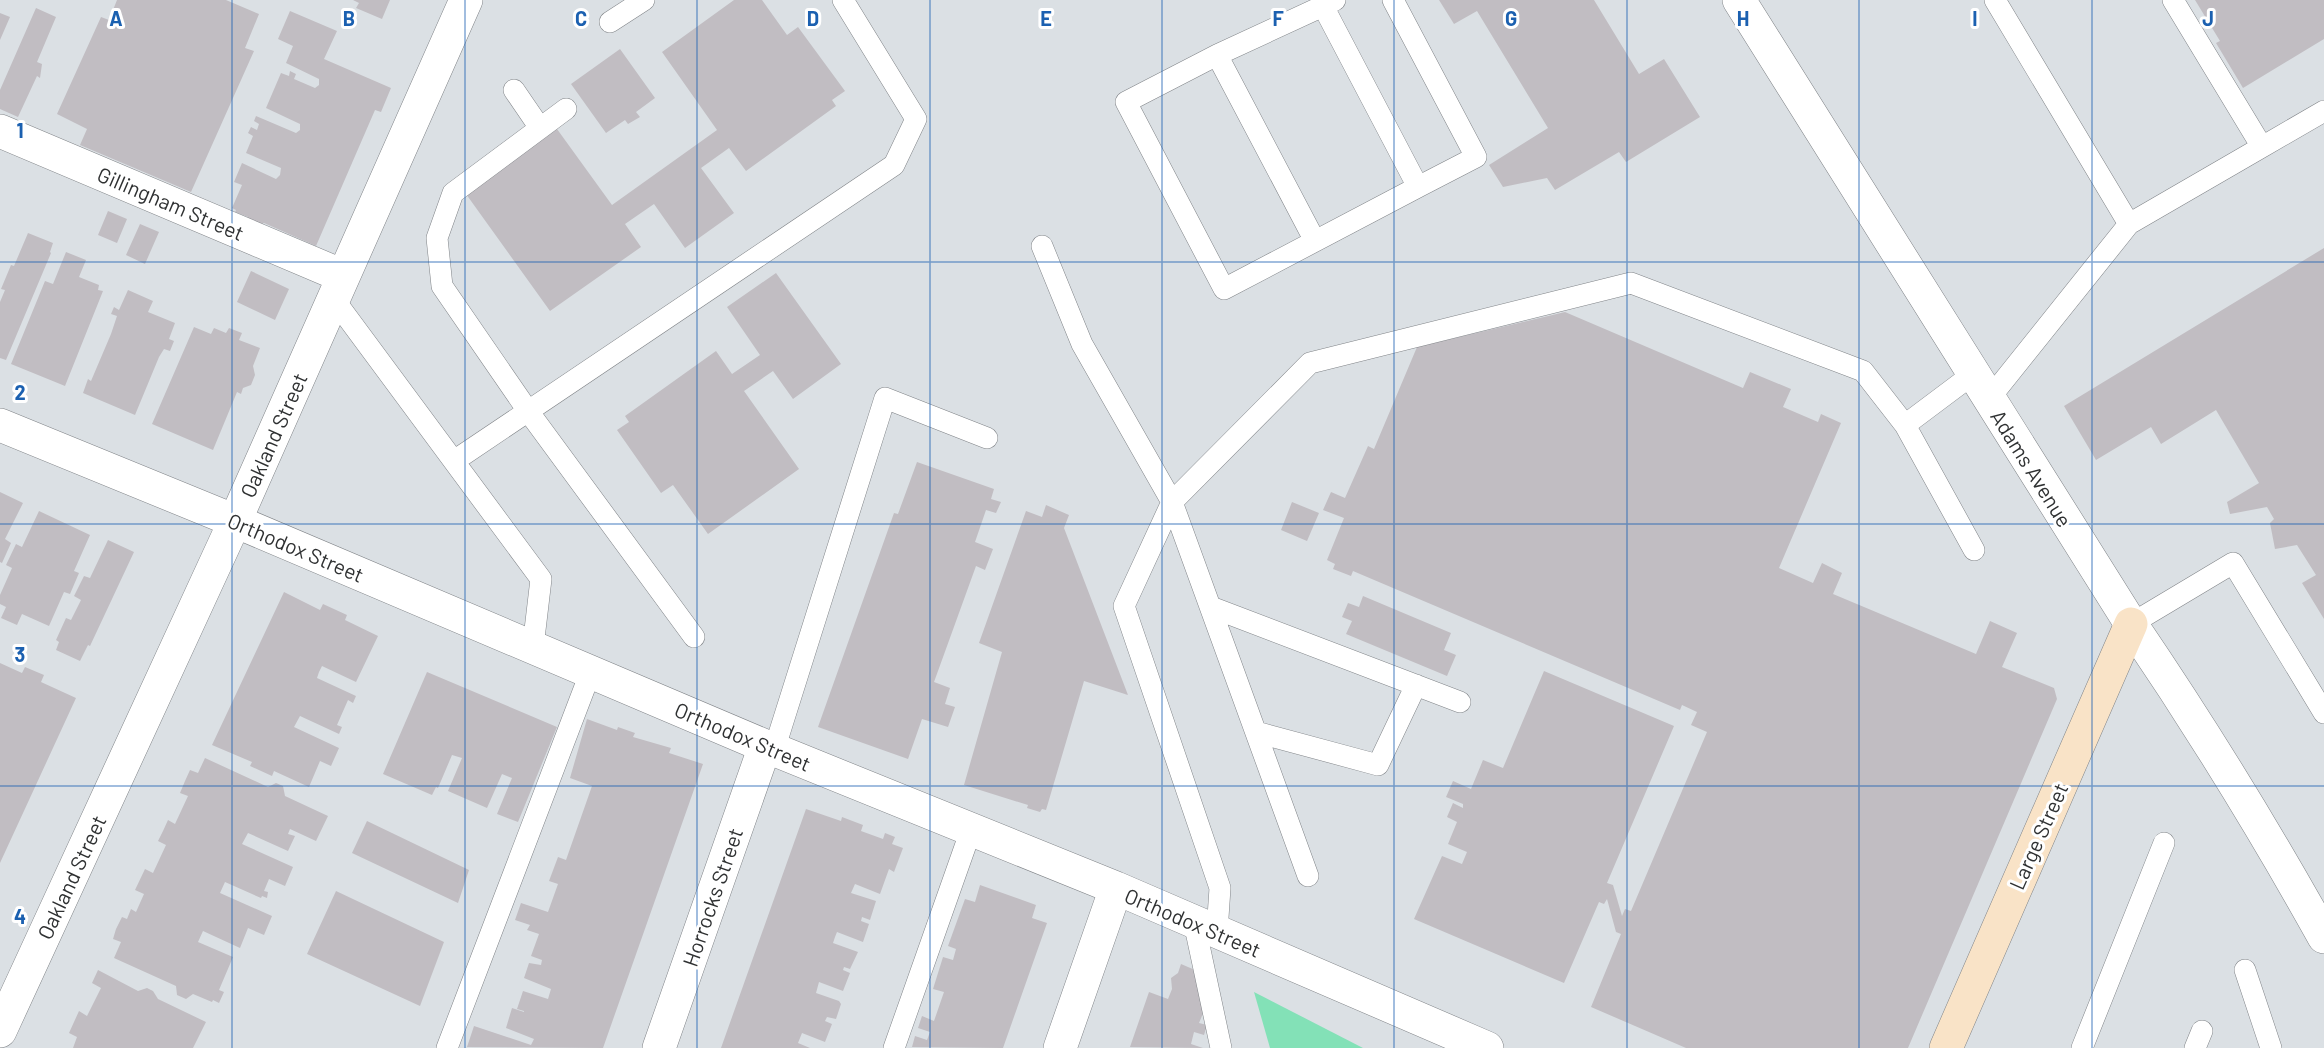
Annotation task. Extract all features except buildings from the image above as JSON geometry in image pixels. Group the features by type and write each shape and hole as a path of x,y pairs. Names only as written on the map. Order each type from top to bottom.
{"street":[{"name":"Oakland Street","path":"0,1030 235,521 466,0"},
{"name":"Adams Avenue","path":"1738,0 2131,624 2205,734 2270,839 2324,937"},
{"name":"Gillingham Street","path":"0,131 338,287"},
{"name":"Orthodox Street","path":"0,424 770,748 1116,888 1487,1048"},
{"name":"Large Street","path":"1946,1048 2131,624"},
{"name":"Horrocks Street","path":"659,1048 770,748"},
{"path":"1060,1048 1116,888"}],"lane":[{"path":"610,22 644,0"},
{"path":"454,461 894,165 916,119 843,0"},
{"path":"1394,0 1476,157 1224,289 1126,102 1217,55 1329,3 1418,187"},
{"path":"1995,0 2129,224"},
{"path":"2173,0 2262,147"},
{"path":"1217,55 1315,241"},
{"path":"514,90 540,128"},
{"path":"566,109 453,193 437,238 442,286 528,411 694,637"},
{"path":"1905,425 1981,387 2129,224 2324,111"},
{"path":"1042,246 1082,344 1172,502 1308,876"},
{"path":"1221,1048 1206,927 1220,888 1124,606 1172,502 1310,363 1630,283 1863,371 1905,425 1974,550"},
{"path":"338,287 454,461 541,579 533,647"},
{"path":"770,748 885,398 987,438"},
{"path":"2131,624 2233,563 2324,713"},
{"path":"1210,607 1460,702"},
{"path":"447,1048 591,671"},
{"path":"1256,732 1378,765 1416,685"},
{"path":"894,1048 971,830"},
{"path":"2082,1048 2164,843"},
{"path":"2245,970 2271,1048"}],"green space":[{"path":"1254,992 1363,1048 1270,1048"}]}
